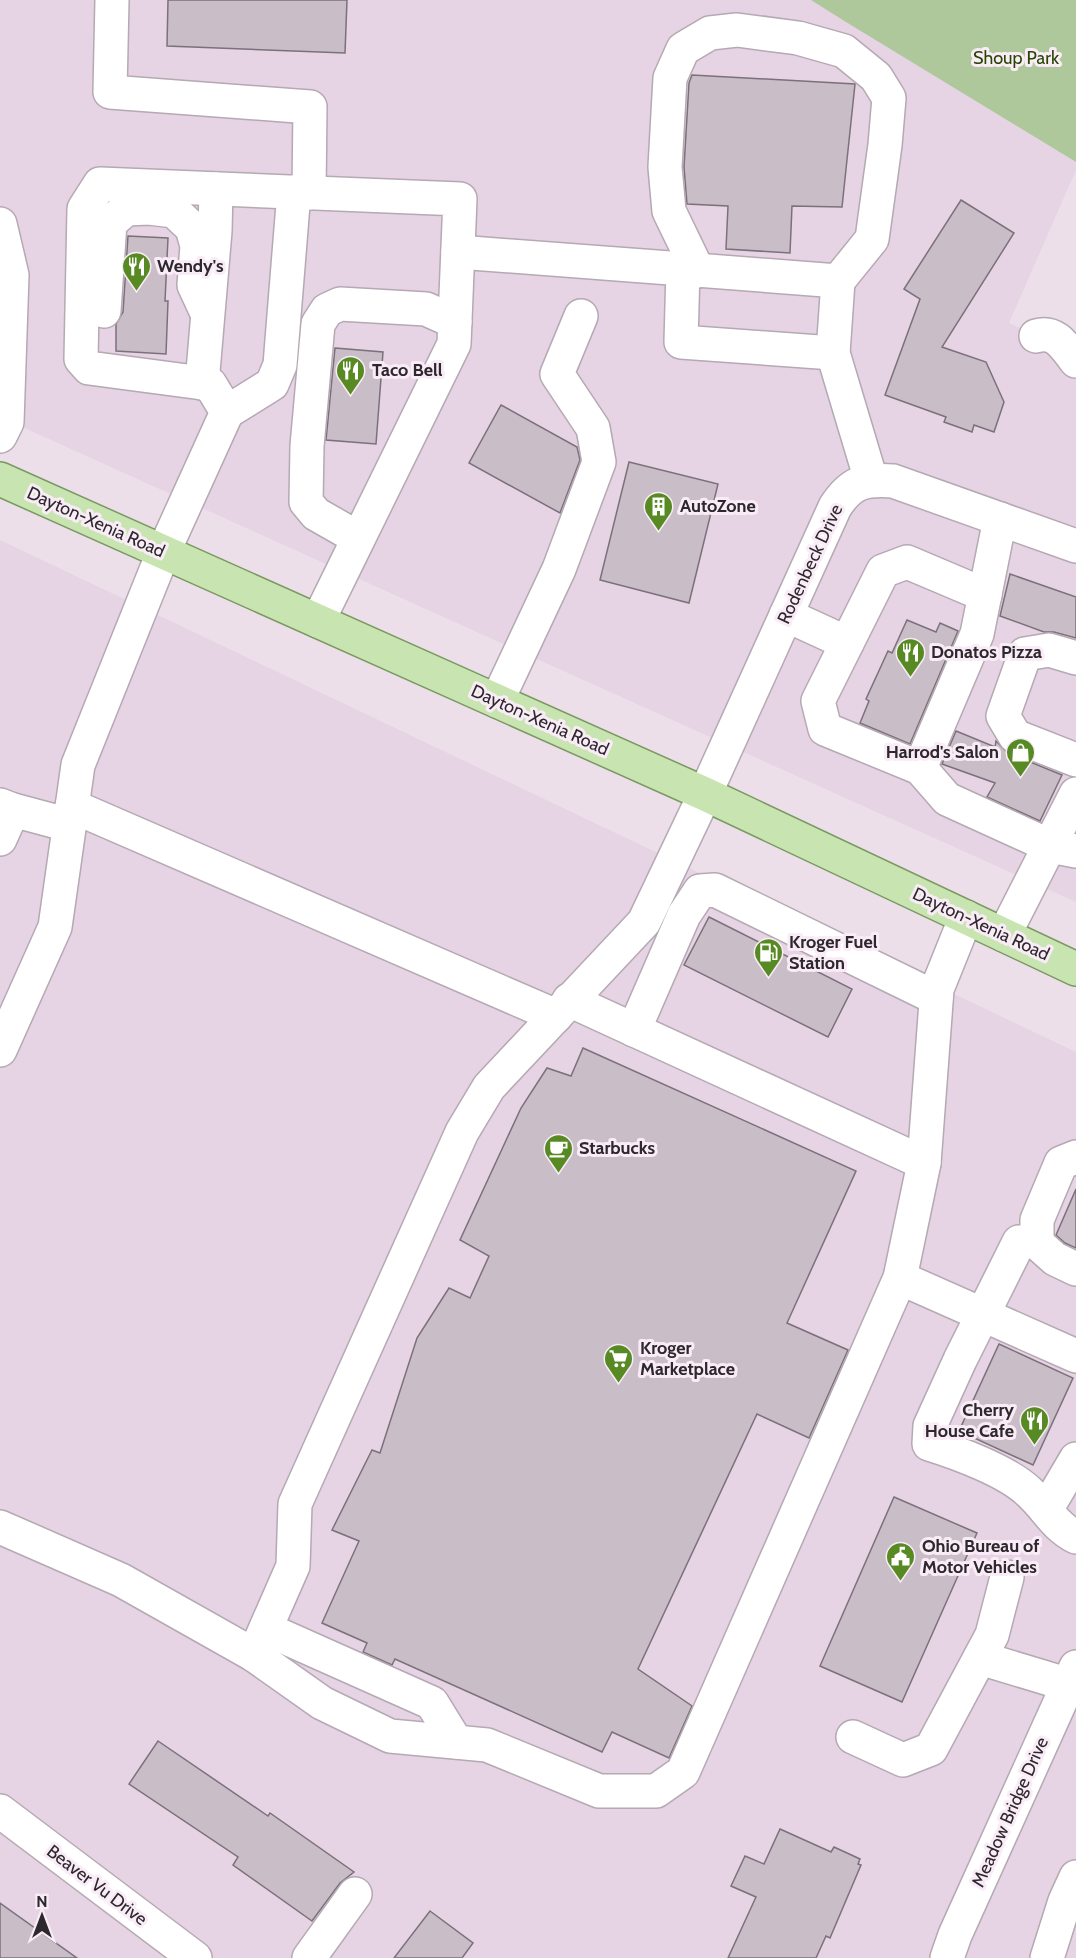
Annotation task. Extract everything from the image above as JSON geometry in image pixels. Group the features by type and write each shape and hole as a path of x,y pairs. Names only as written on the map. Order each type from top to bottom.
{"main road":[{"name":"Dayton-Xenia Road","path":"0,479 705,794 1076,969"}],"street":[{"path":"0,1050 55,927 78,765 163,553 227,412 272,384 280,365 301,192 310,107 110,92 112,0"},
{"path":"833,353 681,342 690,270 669,211 665,167 670,78 683,49 711,33 737,30 798,38 844,51 876,77 889,98 872,239 838,281 833,353 871,480 892,481 1000,519 1074,538"},
{"path":"85,356 84,209 100,184 459,199 454,344 318,621"},
{"path":"216,189 207,313 206,383 227,412"},
{"path":"85,356 104,316 110,223 126,209 149,208 174,211 192,228 197,246 194,285 207,313"},
{"path":"0,224 12,275 7,422 0,436"},
{"path":"458,252 838,281"},
{"path":"358,538 316,514 306,502 307,446 318,324 327,310 340,304 426,309 455,322"},
{"path":"497,701 559,569 599,462 593,428 557,374 581,316"},
{"path":"1036,336 1051,335 1061,342 1076,361"},
{"path":"85,356 206,383"},
{"name":"Rodenbeck Drive","path":"260,1642 293,1566 295,1504 462,1132 489,1087 644,922 705,794 835,507 842,496 852,488 871,480"},
{"path":"920,768 977,634 1000,519"},
{"path":"985,595 907,562 883,571 818,701 825,729 920,768 947,799 1063,849"},
{"path":"786,615 847,643"},
{"path":"1076,658 1048,650 1025,654 1003,716 1015,736 1076,760"},
{"path":"1004,935 1063,849 1076,794"},
{"path":"4,818 71,815 562,1008 634,1030 924,1163"},
{"path":"634,1030 684,915 700,891 715,890 936,998"},
{"path":"260,1642 322,1703 390,1736 487,1745 599,1791 656,1791 683,1772 900,1278 924,1163 937,989 966,917"},
{"path":"1076,1131 1069,1160 1037,1220 1037,1243 1055,1259 1076,1269"},
{"path":"1019,1242 930,1426 929,1444 1009,1477 1029,1492 1062,1530 1076,1537"},
{"path":"900,1278 1076,1356"},
{"path":"1046,1510 1076,1459"},
{"path":"0,1527 260,1642 432,1703 456,1742"},
{"path":"853,1737 903,1760 931,1749 992,1635 1007,1577"},
{"path":"980,1658 1073,1679"},
{"name":"Meadow Bridge Drive","path":"946,1958 1073,1679"},
{"name":"Beaver Vu Drive","path":"0,1811 195,1958"},
{"path":"1047,1958 1065,1901 1076,1877"},
{"path":"309,1958 355,1894"}],"shaded area":[{"path":"0,0 812,0 1076,162 1076,170 1009,323 1076,354 1076,532 1066,560 1076,563 1076,902 0,417"},
{"path":"0,540 1076,1052 1076,1958 0,1958"}],"green space":[{"name":"Shoup Park","path":"811,0 1076,0 1076,162 846,22"}],"building":[{"path":"168,0 347,0 345,53 167,46"},
{"path":"692,75 855,84 842,207 792,206 790,253 726,249 728,206 687,204 684,167 689,83"},
{"path":"961,200 1014,233 942,347 986,362 1004,402 994,432 974,425 972,432 944,422 946,417 885,395 920,299 904,289"},
{"name":"Wendy's","path":"128,236 168,238 165,301 168,301 166,354 116,351 116,324 123,312"},
{"name":"Taco Bell","path":"335,348 383,352 376,444 326,440"},
{"path":"501,405 577,447 580,460 560,513 469,463"},
{"name":"AutoZone","path":"629,462 718,484 689,603 600,580"},
{"path":"1010,574 1076,597 1076,638 1054,632 1044,632 1000,616"},
{"path":"907,620 936,632 940,623 958,631 910,744 860,723 869,701 866,699 888,651 892,653"},
{"name":"Harrod's Salon","path":"956,731 995,747 996,741 1008,753 1062,775 1040,821 987,797 995,783 942,764"},
{"name":"Kroger Fuel Station","path":"709,917 852,989 828,1037 684,965"},
{"name":"Kroger Marketplace","path":"583,1048 856,1171 787,1323 848,1350 809,1438 757,1414 638,1669 692,1706 669,1758 612,1732 602,1752 395,1659 392,1665 363,1652 367,1643 322,1623 359,1541 332,1530 372,1450 380,1453 417,1338 449,1288 470,1298 489,1256 460,1240 521,1108 547,1068 571,1076"},
{"path":"1076,1189 1076,1248 1065,1243 1056,1235"},
{"path":"999,1344 1073,1378 1033,1465 959,1431"},
{"path":"894,1497 977,1533 902,1702 820,1666"},
{"path":"158,1741 268,1816 270,1813 354,1872 340,1883 312,1921 233,1865 238,1857 129,1784"},
{"path":"780,1829 831,1852 834,1847 860,1859 858,1864 861,1865 830,1938 826,1936 816,1958 728,1958 756,1897 731,1886 745,1856 764,1864"},
{"path":"0,1903 77,1958 0,1958"},
{"path":"430,1911 473,1943 462,1958 394,1958"}],"place":[{"name":"Wendy's","path":"136,292"},
{"name":"Taco Bell","path":"351,396"},
{"name":"AutoZone","path":"659,532"},
{"name":"Donatos Pizza","path":"910,678"},
{"name":"Harrod's Salon","path":"1020,778"},
{"name":"Kroger Fuel Station","path":"768,978"},
{"name":"Starbucks","path":"558,1174"},
{"name":"Kroger Marketplace","path":"619,1384"},
{"name":"Cherry House Cafe","path":"1035,1446"},
{"name":"Ohio Bureau of Motor Vehicles","path":"901,1582"}]}
